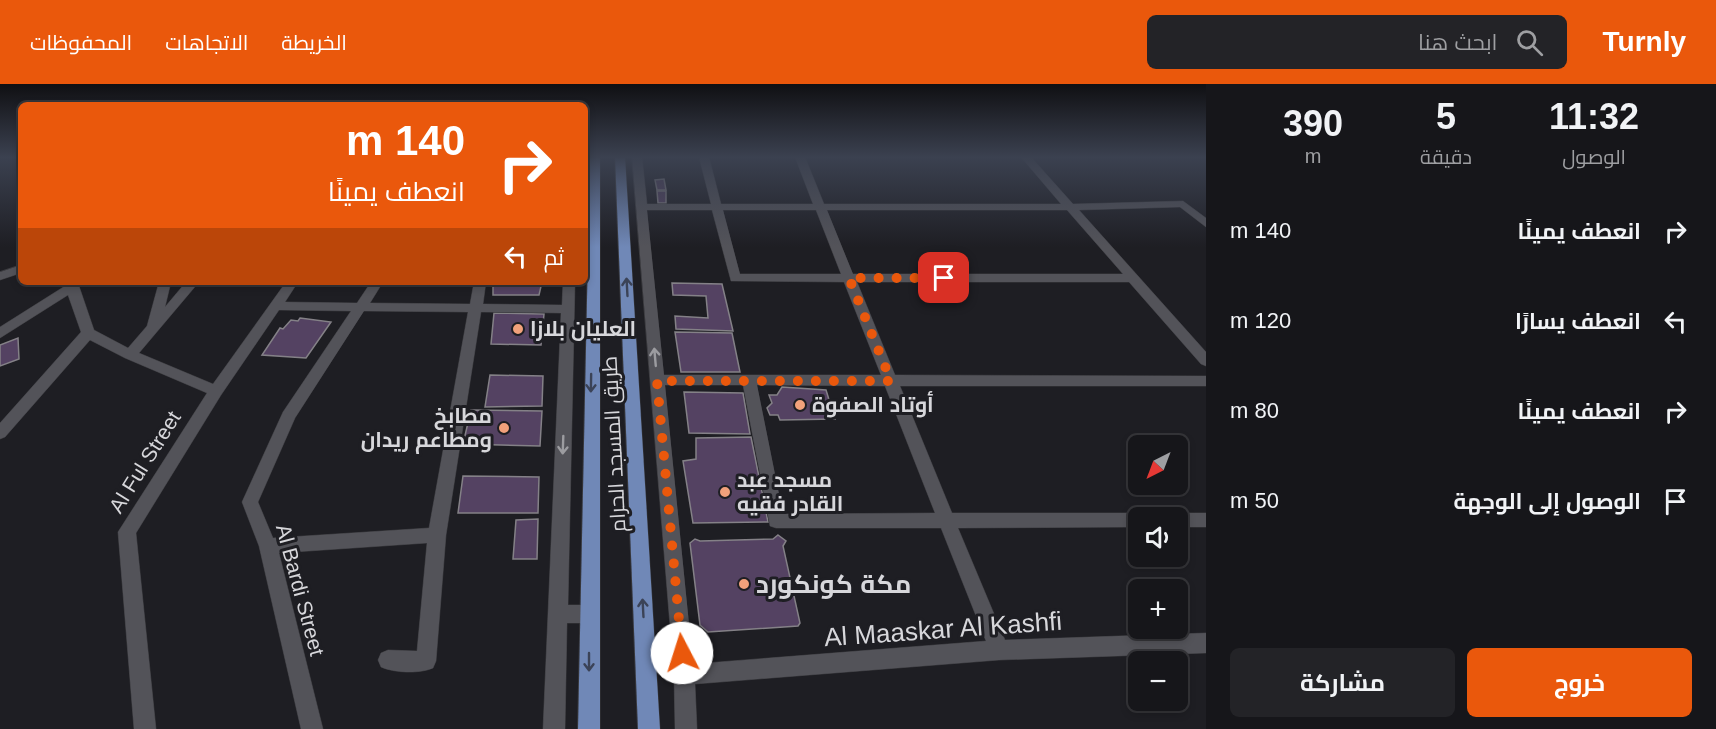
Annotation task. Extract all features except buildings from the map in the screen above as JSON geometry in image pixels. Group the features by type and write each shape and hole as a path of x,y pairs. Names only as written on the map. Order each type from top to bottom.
{"main road":[{"name":"طريق المسجد الحرام","path":"589,729 588,614 595,187"},
{"name":"طريق المسجد الحرام","path":"622,190 649,729"}],"street":[{"path":"712,187 735,278 1133,278"},
{"path":"812,187 999,650"},
{"path":"1052,187 1206,361"},
{"path":"622,190 639,190 684,675 686,729"},
{"path":"641,207 1070,207 1183,204 1206,224"},
{"path":"0,276 18,270"},
{"path":"0,333 71,285"},
{"path":"72,285 88,333 130,355 216,391"},
{"path":"152,329 164,285"},
{"path":"130,355 190,285"},
{"name":"Al Ful Street","path":"146,729 127,532 216,391 290,285"},
{"name":"Al Bardi Street","path":"312,729 268,546 250,502 288,416 375,285"},
{"path":"388,660 426,661 437,535 479,285"},
{"path":"554,729 569,285"},
{"path":"275,306 568,309"},
{"path":"0,433 88,333"},
{"path":"657,381 1206,381"},
{"path":"749,381 776,521 1128,520"},
{"path":"1188,520 1206,520"},
{"path":"268,546 437,535"},
{"path":"557,614 588,614"},
{"name":"Al Maaskar Al Kashfi","path":"684,675 999,650 1206,643"}],"place":[{"name":"العليان بلازا","path":"518,329"},
{"name":"أوتاد الصفوة","path":"800,405"},
{"name":"مطابخ ومطاعم ريدان","path":"504,428"},
{"name":"مسجد عبد القادر فقيه","path":"725,492"},
{"name":"مكة كونكورد","path":"744,584"}],"route":[{"path":"682,653 657,381 891,381 849,278 944,278"}]}
